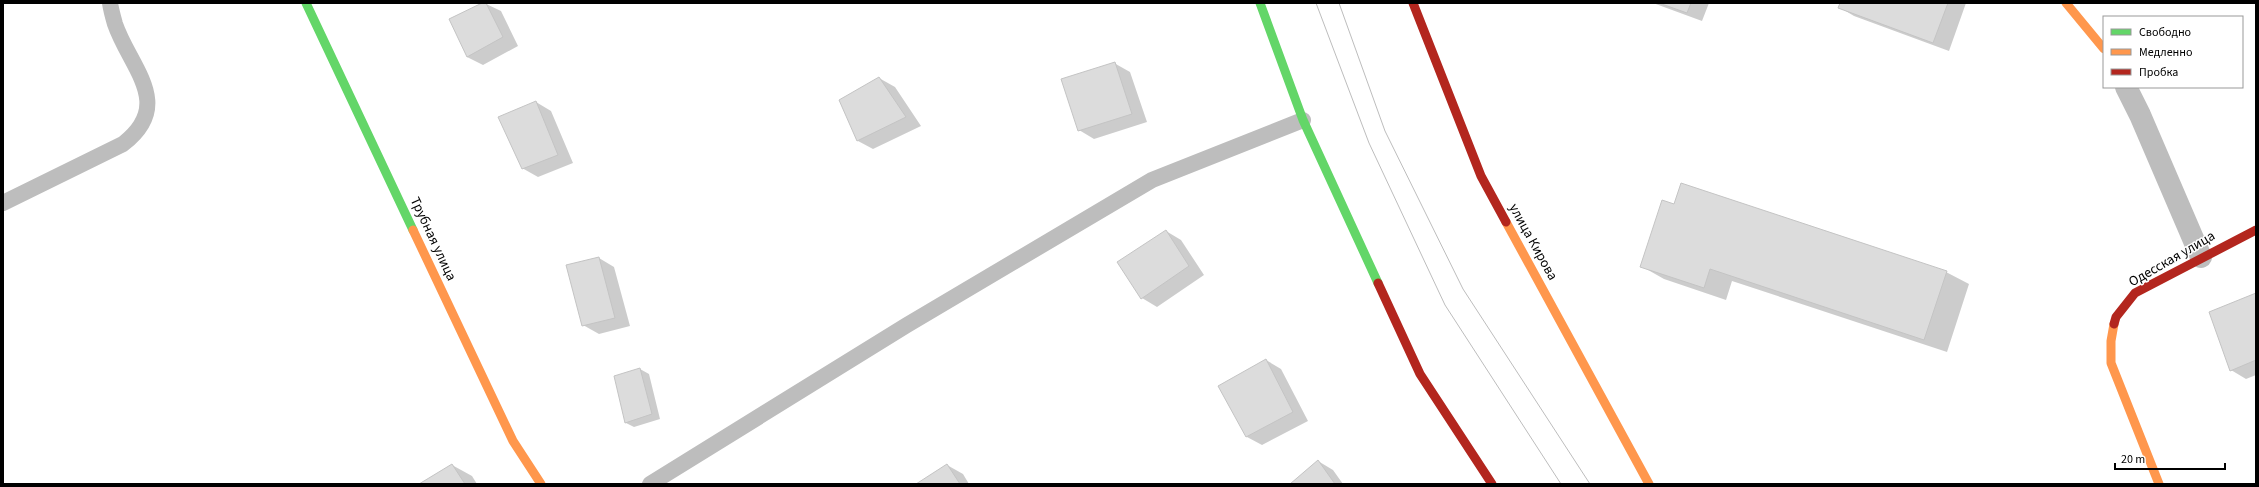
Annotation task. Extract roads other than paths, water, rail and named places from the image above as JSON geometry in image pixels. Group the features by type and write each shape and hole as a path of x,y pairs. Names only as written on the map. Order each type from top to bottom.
{"main road":[{"name":"Трубная улица","path":"306,3 513,441 541,484"},
{"path":"1260,3 1303,120 1420,374 1492,484"},
{"name":"улица Кирова","path":"1413,3 1481,176 1649,484"},
{"path":"2066,3 2103,48"},
{"name":"Одесская улица","path":"2159,484 2111,363 2111,341 2116,317 2136,293 2201,257 2256,230"}],"street":[{"path":"2126,88 2140,115 2201,257"}],"lane":[{"path":"3,203 123,144 136,134 145,119 148,102 145,86 115,25 110,3"},
{"path":"650,484 907,325 1152,180 1303,120"}],"tram line":[{"path":"1316,3 1369,143 1445,305 1561,484"},
{"path":"1339,3 1385,131 1463,289 1590,484"}]}
